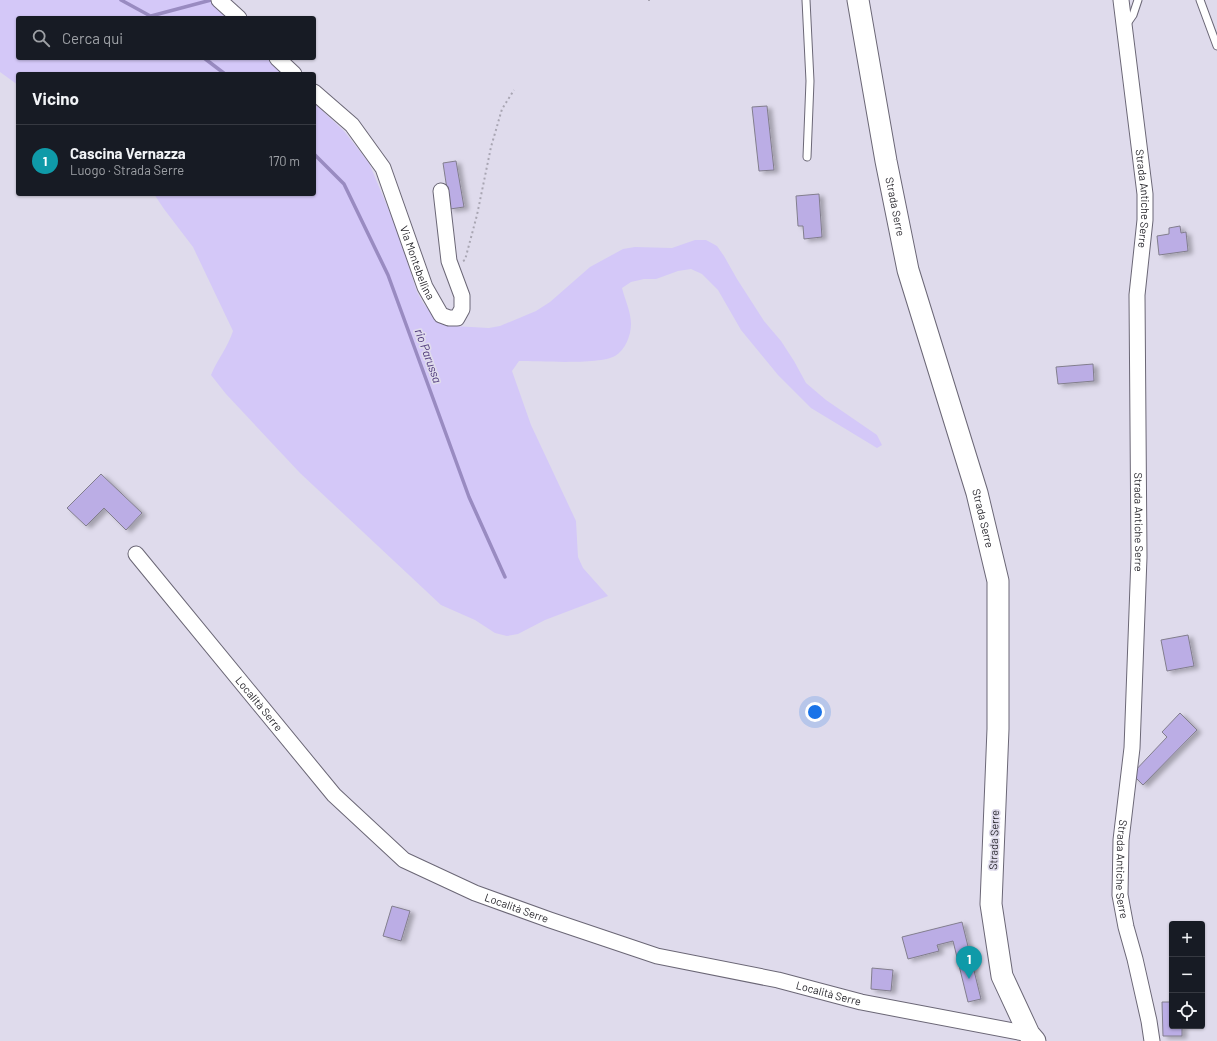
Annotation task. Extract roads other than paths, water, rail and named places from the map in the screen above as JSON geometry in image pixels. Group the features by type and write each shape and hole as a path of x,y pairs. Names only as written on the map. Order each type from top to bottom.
{"main road":[{"name":"Strada Serre","path":"858,0 886,161 908,270 977,493 998,581 998,729 991,904 1002,976 1032,1038"}],"street":[{"name":"Strada Antiche Serre","path":"1121,0 1123,28 1145,194 1145,220 1137,295 1139,557 1132,748 1121,840 1120,895 1126,927 1149,1021 1152,1041"},
{"path":"222,2 237,16"},
{"path":"279,60 292,72"},
{"name":"Via Montebellina","path":"316,94 352,124 383,168 425,287 441,315 449,318 457,318 462,309 462,296 449,261 441,191"},
{"name":"Località Serre","path":"136,554 334,794 404,860 475,893 657,956 778,980 861,1002 1032,1038"}],"lane":[{"path":"806,0 810,81 807,157"},
{"path":"1123,28 1133,15 1138,0"},
{"path":"1200,0 1217,46"}],"waterway":[{"name":"rio Parussa","path":"121,0 150,16"},
{"path":"151,16 211,0"},
{"name":"rio Parussa","path":"207,60 222,72"},
{"name":"rio Parussa","path":"316,156 344,184 388,275 469,497 505,577"}],"place":[{"name":"Cascina Vernazza","path":"969,979"}]}
